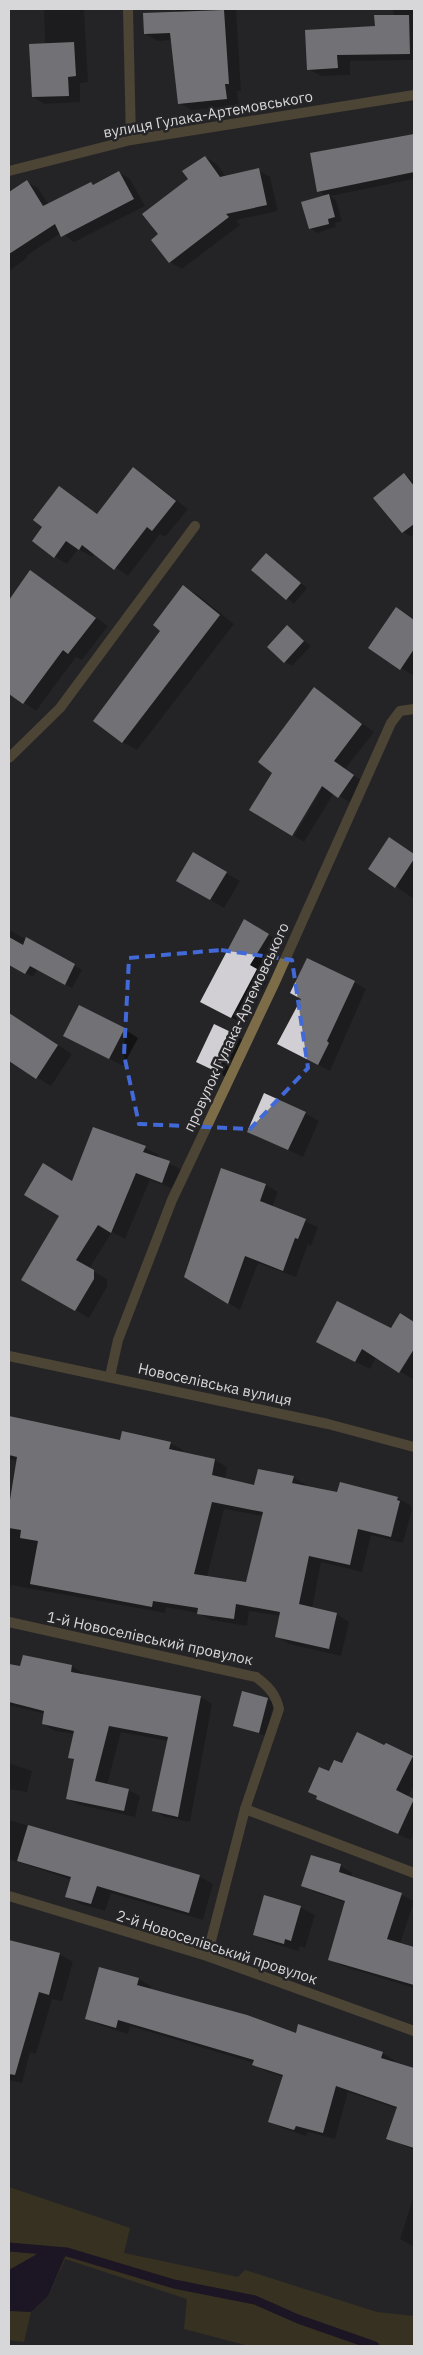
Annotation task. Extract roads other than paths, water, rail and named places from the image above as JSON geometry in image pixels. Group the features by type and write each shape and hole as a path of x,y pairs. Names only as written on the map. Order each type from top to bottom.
{"street":[{"path":"128,9 131,140"},
{"name":"вулиця Гулака-Артемовського","path":"9,171 131,140 414,95"},
{"path":"9,758 60,708 194,526"},
{"name":"провулок Гулака-Артемовського","path":"110,1376 118,1340 172,1200 275,982 391,723 400,711 414,709"},
{"name":"Новоселівська вулиця","path":"9,1356 328,1424 414,1447"},
{"name":"1-й Новоселівський провулок","path":"9,1622 256,1677 277,1698 279,1709 245,1808 207,1956"},
{"path":"245,1808 414,1873"},
{"name":"2-й Новоселівський провулок","path":"9,1896 207,1956 414,2031"}],"waterway":[{"path":"9,2247 67,2252 174,2284 255,2300 298,2319 375,2346"}]}
